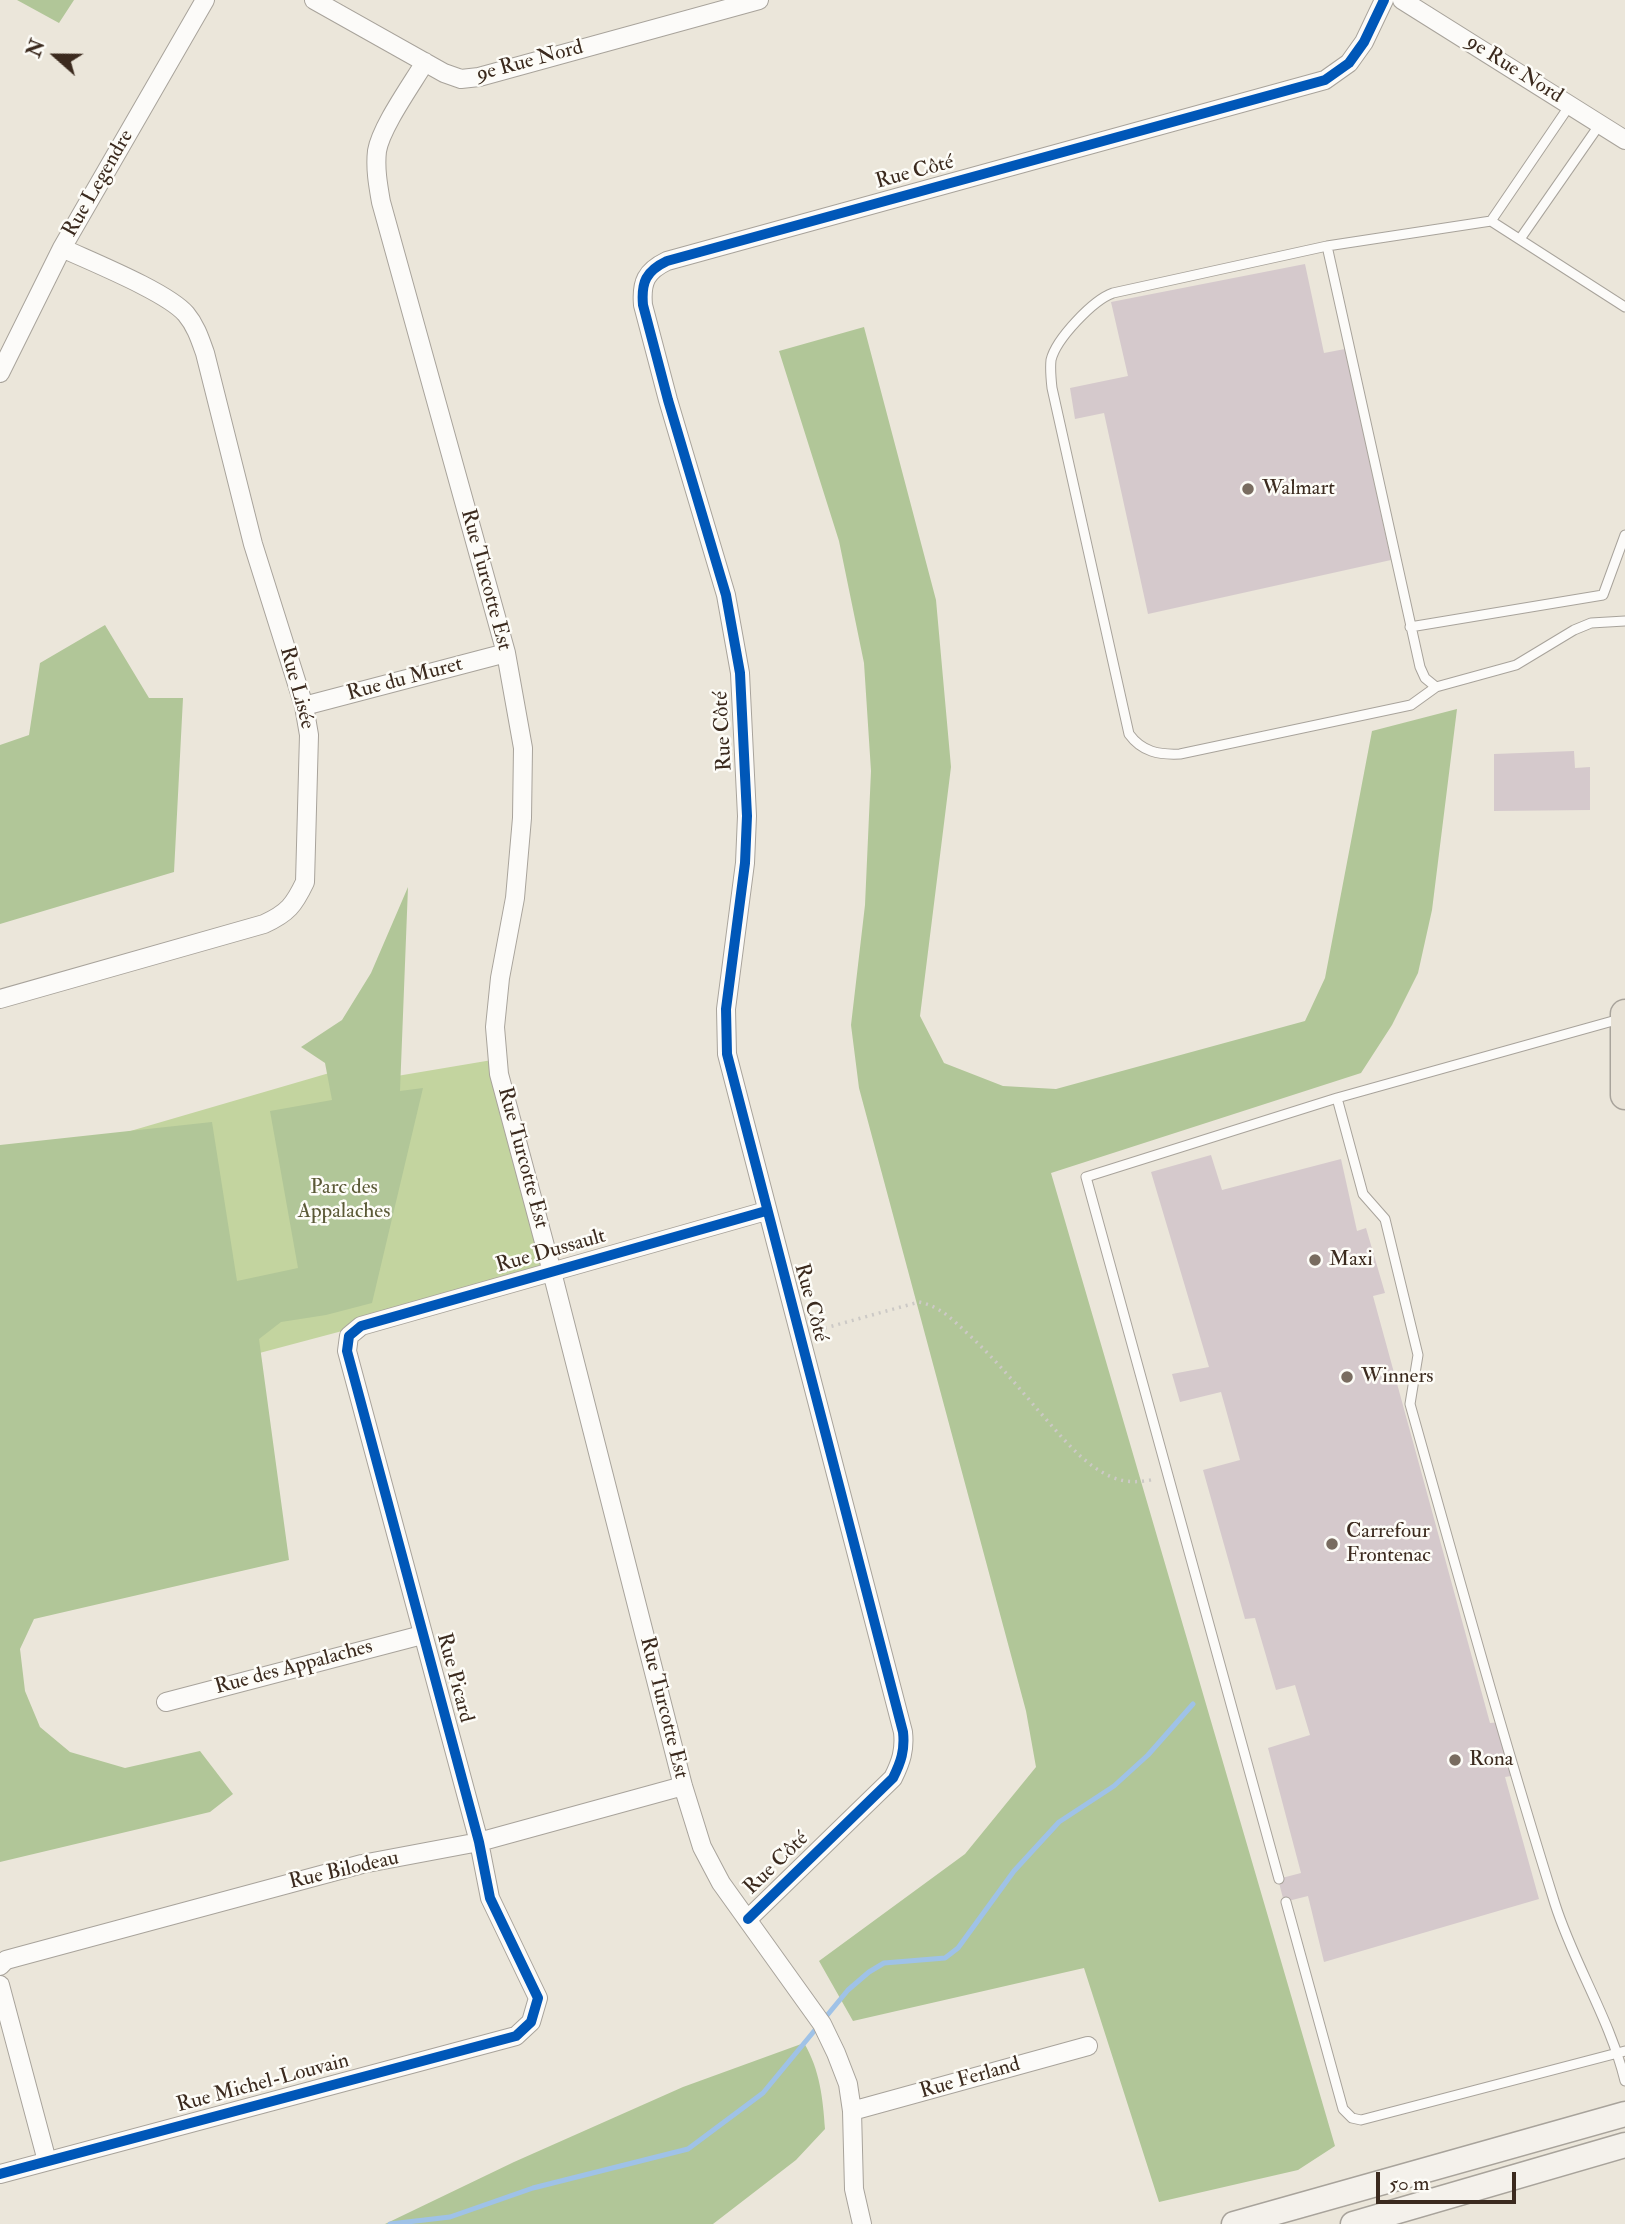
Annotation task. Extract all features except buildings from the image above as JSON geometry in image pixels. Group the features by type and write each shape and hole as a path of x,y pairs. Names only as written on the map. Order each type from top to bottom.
{"main road":[{"path":"1625,1016 1625,1095"}],"street":[{"name":"Rue Legendre","path":"0,373 62,248 205,0"},
{"name":"9e Rue Nord","path":"314,0 461,79 479,77 759,0"},
{"name":"Rue Côté","path":"748,1919 893,1778 905,1746 726,1054 726,1009 746,863 747,816 740,673 726,596 643,305 642,289 645,278 654,268 667,261 1325,80 1349,63 1364,42 1384,0"},
{"name":"9e Rue Nord","path":"1402,0 1625,139"},
{"name":"Rue Turcotte Est","path":"425,62 384,133 377,149 376,165 381,202 506,653 523,748 522,818 515,898 500,978 495,1027 499,1074 683,1786 702,1847 721,1883 822,2024 848,2084 852,2111 854,2189 862,2224"},
{"name":"Rue Lisée","path":"0,999 264,924 282,916 296,902 305,882 311,749 304,706 253,544 197,329 184,313 168,300 62,248"},
{"name":"Rue du Muret","path":"304,706 506,653"},
{"name":"Rue Dussault","path":"349,1336 361,1326 766,1211"},
{"name":"Rue Picard","path":"349,1336 347,1351 479,1842 490,1898 538,1998 531,2022"},
{"name":"Rue des Appalaches","path":"166,1702 422,1635"},
{"name":"Rue Bilodeau","path":"3,1963 362,1864 479,1842 683,1786"},
{"path":"0,1985 47,2161"},
{"name":"Rue Michel-Louvain","path":"0,2174 516,2036 531,2022"},
{"name":"Rue Ferland","path":"852,2111 1087,2046"},
{"path":"1242,2223 1625,2114"},
{"path":"1353,2224 1625,2145"}],"lane":[{"path":"1491,221 1570,105"},
{"path":"1520,239 1600,124"},
{"path":"1625,307 1491,221 1327,246 1102,296 1056,346 1051,359 1052,388 1129,734 1136,744 1150,752 1180,754 1411,705 1436,687 1516,665 1574,630 1591,623 1625,621"},
{"path":"1327,246 1410,627 1420,667 1425,678 1436,687"},
{"path":"1410,627 1603,595 1625,535"},
{"path":"1279,1879 1086,1177 1337,1098 1625,1016"},
{"path":"1337,1098 1363,1194 1385,1219 1418,1355 1410,1404 1517,1776 1560,1921 1622,2052 1625,2081"},
{"path":"1286,1902 1343,2109 1352,2118 1361,2120 1622,2052"}],"path":[{"path":"799,1336 919,1302 931,1305 944,1311 986,1351 1072,1448 1098,1469 1127,1481 1149,1481 1168,1476"}],"green space":[{"path":"17,0 74,0 59,23"},
{"path":"864,327 936,600 951,767 920,1016 944,1063 1003,1086 1056,1089 1305,1021 1325,978 1372,731 1457,709 1432,910 1418,973 1392,1025 1361,1073 1051,1173 1335,2146 1298,2170 1159,2202 1084,1968 853,2021 819,1961 965,1854 1036,1767 1026,1711 859,1088 851,1025 865,905 871,771 864,663 839,541 779,351"},
{"path":"105,625 149,698 183,698 174,872 0,924 0,745 29,735 40,663"},
{"path":"408,887 400,1091 423,1088 372,1303 326,1315 281,1322 259,1339 289,1560 34,1619 20,1649 25,1691 40,1727 70,1752 125,1768 200,1751 233,1794 210,1812 0,1862 0,1145 212,1122 237,1281 298,1268 270,1111 332,1100 325,1063 301,1047 342,1020 371,973"},
{"name":"Parc des Appalaches","path":"398,1053 397,1076 498,1059 552,1272 0,1422 0,1169"},
{"path":"804,2043 817,2074 825,2129 796,2160 713,2224 385,2224 514,2162 683,2087"}],"waterway":[{"path":"390,2224 450,2217 533,2188 688,2149 763,2093 848,1990 869,1972 884,1963 945,1958 958,1948 1014,1871 1059,1822 1114,1786 1148,1755 1193,1704"}],"cycle path":[{"path":"748,1919 893,1778 902,1756 903,1732 727,1054 726,1009 745,863 747,816 740,673 726,595 668,400 643,305 644,284 650,273 667,261 1325,80 1349,63 1364,42 1384,0"},
{"path":"0,2174 516,2036 531,2022 538,1998 490,1898 479,1842 347,1351 349,1336 361,1326 766,1211"}],"place":[{"name":"Walmart","path":"1248,489"},
{"name":"Maxi","path":"1315,1260"},
{"name":"Winners","path":"1347,1377"},
{"name":"Carrefour Frontenac","path":"1332,1544"},
{"name":"Rona","path":"1455,1760"}]}
